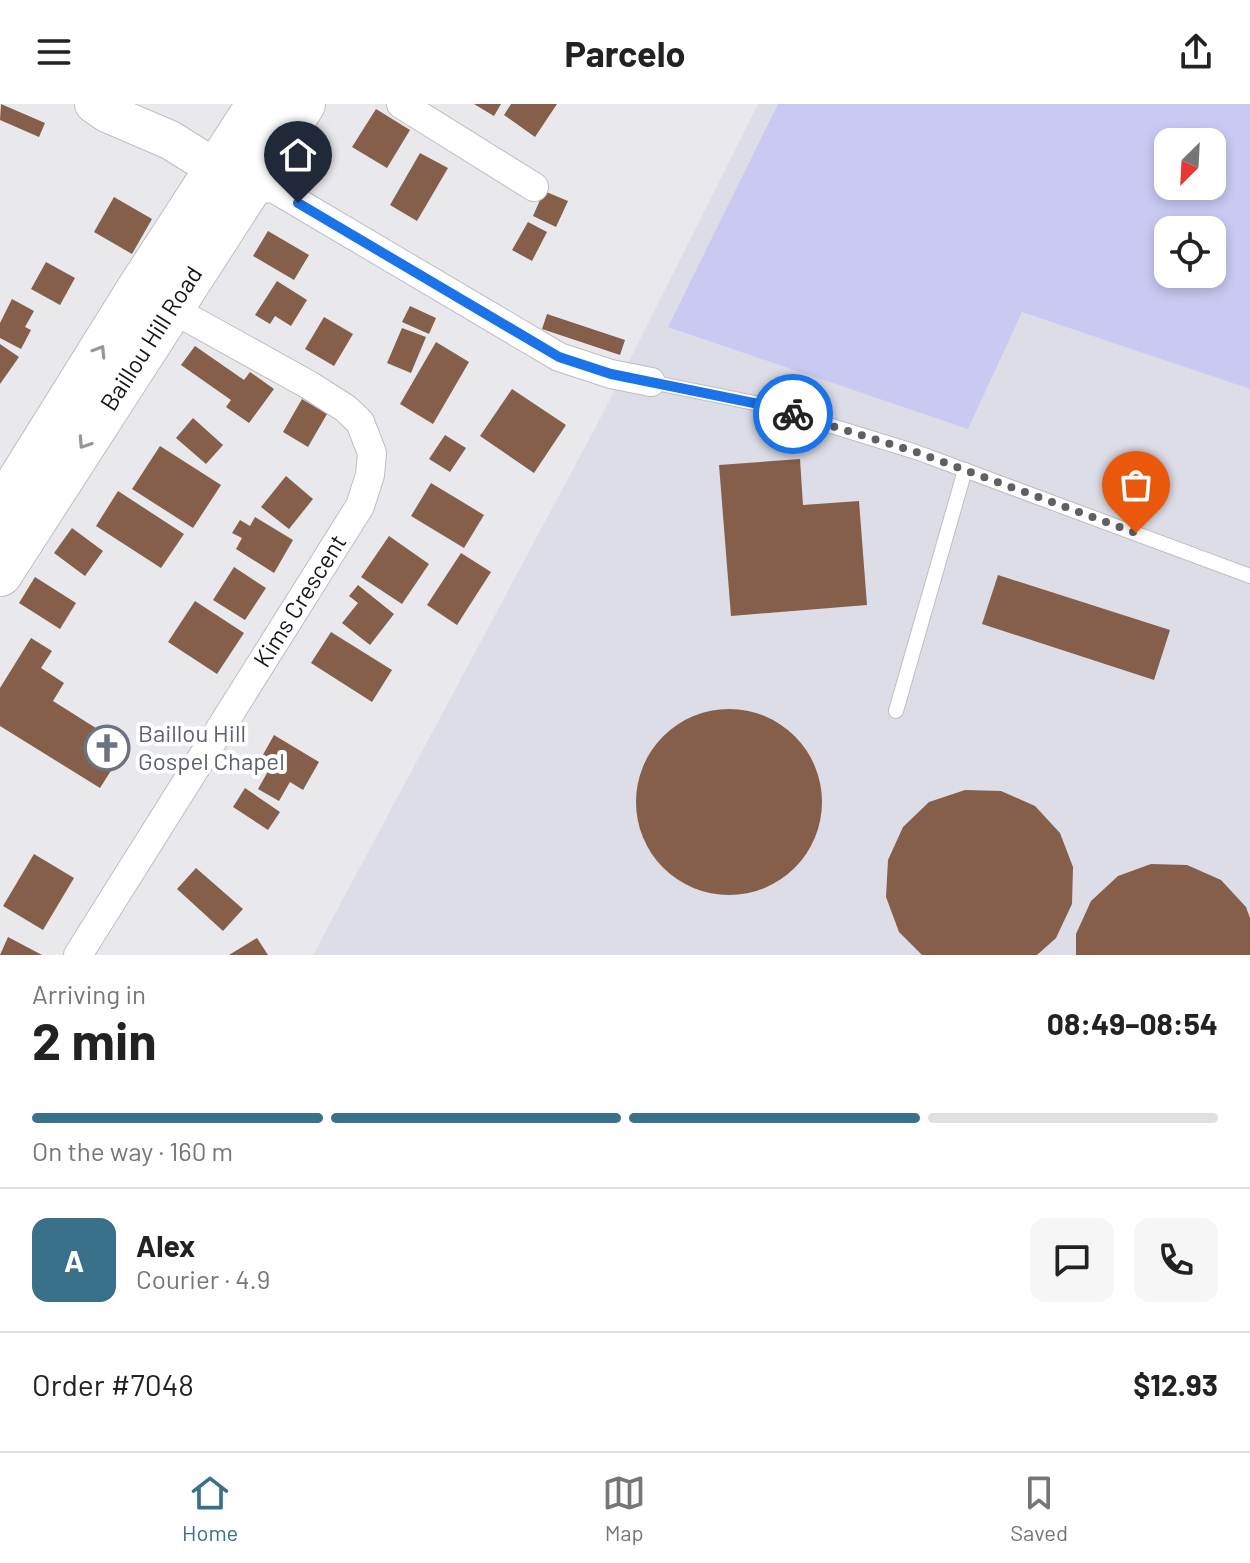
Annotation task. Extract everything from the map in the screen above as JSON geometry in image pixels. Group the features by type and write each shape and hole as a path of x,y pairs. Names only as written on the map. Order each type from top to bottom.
{"main road":[{"path":"94,104 107,113 247,172"},
{"path":"142,104 179,118 247,172"},
{"name":"Baillou Hill Road","path":"0,574 172,309 247,172 259,104"},
{"name":"Baillou Hill Road","path":"0,512 139,289 247,172 303,104"}],"street":[{"path":"401,104 534,187"},
{"path":"247,172 559,357 651,382"},
{"name":"Kims Crescent","path":"78,955 360,506 370,475 372,453 360,422 345,408 172,309"}],"lane":[{"path":"651,382 764,405 965,470 1250,576"},
{"path":"896,711 965,470"}],"shaded area":[{"path":"758,104 1250,104 1250,955 313,955 602,415"},
{"path":"778,104 1250,104 1250,389 1022,312 968,429 668,327"}],"building":[{"path":"1,104 45,123 39,137 0,120"},
{"path":"474,104 501,104 494,116"},
{"path":"511,104 557,104 535,137 504,115"},
{"path":"376,109 410,130 387,168 352,147"},
{"path":"420,153 448,168 417,221 390,205"},
{"path":"544,191 568,201 556,227 533,216"},
{"path":"114,197 152,219 132,254 94,232"},
{"path":"528,222 547,232 532,261 512,250"},
{"path":"268,231 309,255 294,280 253,256"},
{"path":"46,262 75,278 60,305 31,289"},
{"path":"277,281 307,300 291,326 275,316 270,324 255,315"},
{"path":"12,299 34,311 25,327 31,330 21,349 0,338 0,323"},
{"path":"410,306 436,318 429,334 402,322"},
{"path":"547,314 625,340 620,355 542,329"},
{"path":"324,317 353,334 334,366 305,349"},
{"path":"402,328 426,337 411,373 387,363"},
{"path":"436,342 469,362 433,424 400,404"},
{"path":"0,344 19,357 0,384"},
{"path":"195,346 244,380 250,372 274,389 249,423 226,407 231,400 181,365"},
{"path":"512,389 566,425 534,473 480,436"},
{"path":"302,399 327,414 308,447 283,432"},
{"path":"193,418 223,445 206,464 176,438"},
{"path":"445,435 466,448 450,472 429,459"},
{"path":"160,446 221,485 193,528 132,489"},
{"path":"800,459 803,505 859,501 867,605 731,616 719,465"},
{"path":"286,476 313,499 289,529 261,507"},
{"path":"431,483 484,515 464,548 411,516"},
{"path":"118,491 184,534 161,568 96,526"},
{"path":"255,517 293,540 274,573 236,549 242,538 232,533 240,520 250,526"},
{"path":"72,528 103,551 85,576 54,553"},
{"path":"389,536 429,564 402,604 361,577"},
{"path":"461,553 491,572 457,625 427,605"},
{"path":"234,567 266,588 245,620 213,600"},
{"path":"998,575 1170,630 1154,680 982,624"},
{"path":"35,577 76,603 60,629 19,603"},
{"path":"358,585 394,614 370,645 342,623 358,603 349,596"},
{"path":"195,601 244,633 217,674 168,642"},
{"path":"331,632 392,670 372,702 311,663"},
{"path":"31,638 52,651 41,668 64,683 53,701 126,747 100,788 0,726 0,688"},
{"path":"729,709 765,716 795,736 815,766 822,802 815,838 795,868 765,888 729,895 693,888 663,868 643,838 636,802 643,766 663,736 693,716"},
{"path":"274,735 319,762 303,790 290,782 279,801 258,789 271,766 260,760"},
{"path":"245,788 280,812 268,830 233,807"},
{"path":"965,790 1001,791 1035,806 1060,833 1073,867 1072,904 1056,938 1037,955 922,955 899,932 886,897 888,860 903,827 929,802"},
{"path":"34,854 74,878 43,930 3,906"},
{"path":"1151,864 1187,865 1221,880 1246,907 1250,918 1250,955 1076,955 1076,934 1091,901 1118,876"},
{"path":"196,868 243,909 223,931 177,889"},
{"path":"8,937 42,955 0,955"},
{"path":"257,938 268,955 229,955"}],"way so far":[{"path":"793,414 916,452 1136,533"}],"place":[{"name":"Baillou Hill Gospel Chapel","path":"107,748"}],"route":[{"path":"298,203 559,357 611,374 764,405 793,414"}]}
